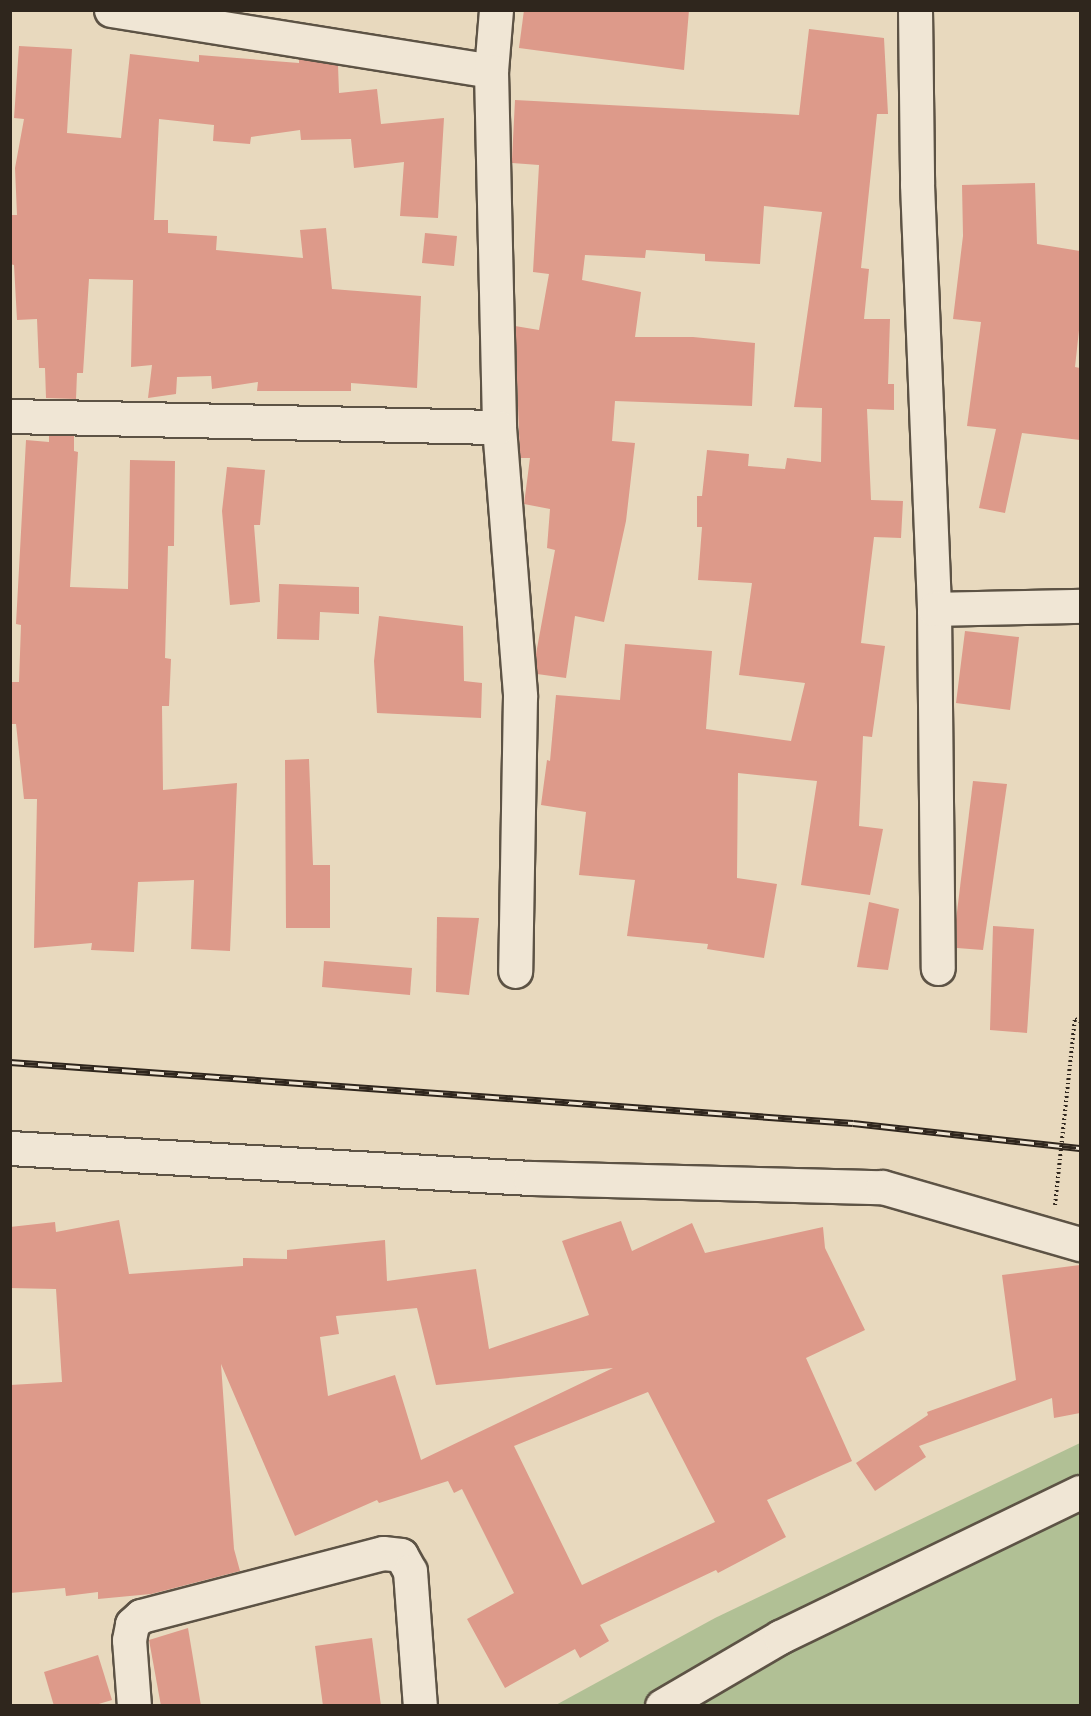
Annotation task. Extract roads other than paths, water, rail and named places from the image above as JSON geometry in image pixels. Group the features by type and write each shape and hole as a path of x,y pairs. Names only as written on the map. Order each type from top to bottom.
{"street":[{"path":"111,10 491,71"},
{"path":"496,10 491,71 499,427 520,696 515,971"},
{"path":"915,10 917,184 934,609 938,968"},
{"path":"10,416 499,427"},
{"path":"934,609 1080,606"},
{"path":"10,1148 530,1178 882,1187 1080,1244"},
{"path":"662,1706 780,1637 1080,1492"},
{"path":"134,1706 129,1640 132,1624 141,1616 383,1553 400,1555 410,1571 420,1706"}],"railway":[{"path":"10,1062 853,1123 1080,1148"}]}
